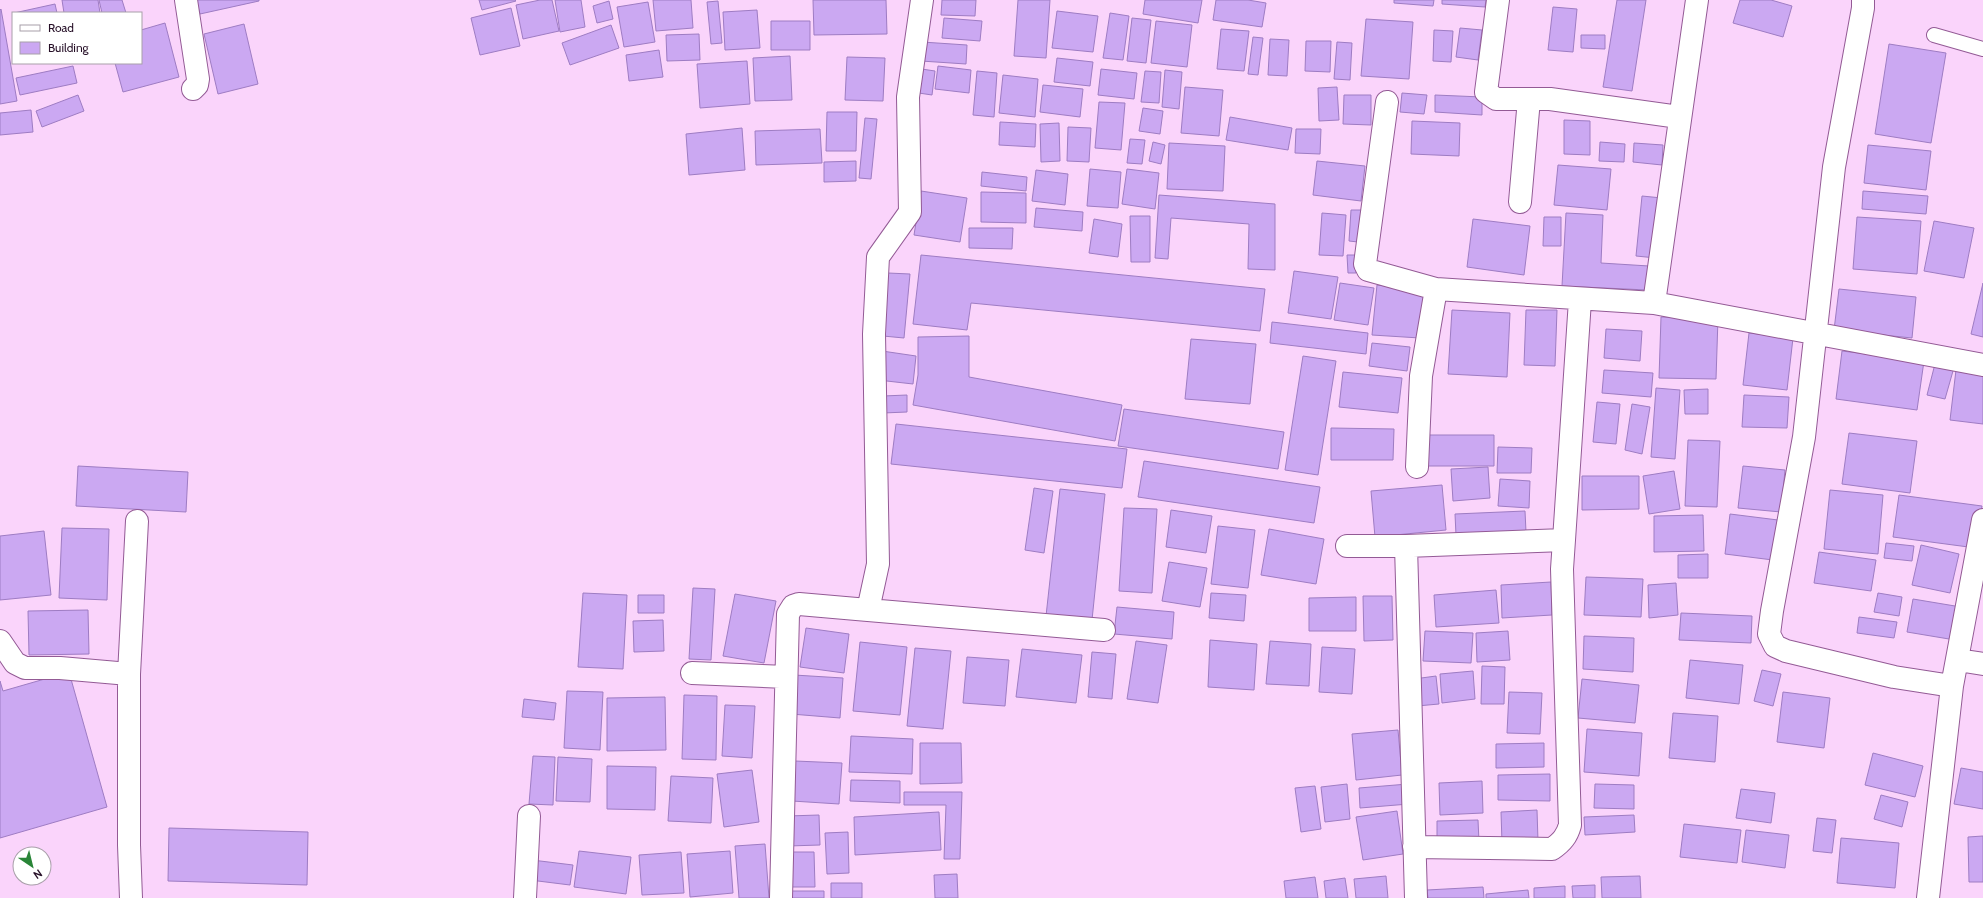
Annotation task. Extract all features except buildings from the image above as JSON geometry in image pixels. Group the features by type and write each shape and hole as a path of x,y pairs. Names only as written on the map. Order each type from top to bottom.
{"street":[{"path":"186,0 198,79 198,85 193,89"},
{"path":"868,610 878,564 874,334 878,258 910,212 908,97 922,0"},
{"path":"1498,0 1486,92 1496,99 1550,98 1679,117"},
{"path":"1654,303 1679,117 1697,0"},
{"path":"1863,0 1863,8 1834,167 1804,437 1769,634 1775,646 1786,652 1894,677 1952,686"},
{"path":"1520,202 1529,99"},
{"path":"1387,102 1365,264 1368,270 1376,274 1436,288 1580,300 1654,303 1815,332 1983,365"},
{"path":"1417,467 1421,376 1424,348 1436,288"},
{"path":"1414,847 1552,849 1561,843 1567,834 1570,825 1562,569 1580,300"},
{"path":"1928,898 1952,686 1983,520"},
{"path":"131,898 129,845 130,674 137,521"},
{"path":"1347,546 1406,546 1564,540"},
{"path":"1406,546 1416,898"},
{"path":"780,898 788,614 793,606 806,604 1104,630"},
{"path":"0,641 14,663 25,668 60,668 130,674"},
{"path":"1958,660 1983,664"},
{"path":"692,673 786,678"},
{"path":"525,898 529,816"}],"lane":[{"path":"1934,36 1983,49"}]}
